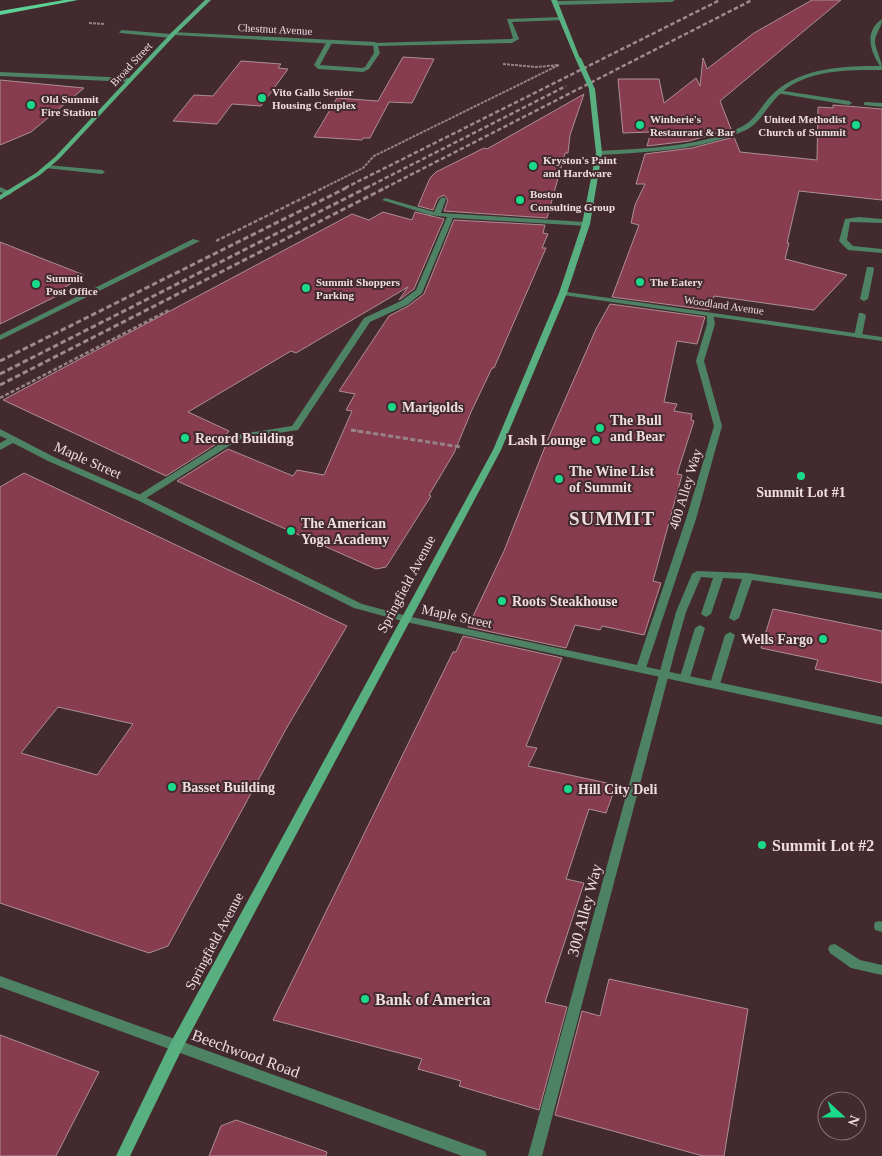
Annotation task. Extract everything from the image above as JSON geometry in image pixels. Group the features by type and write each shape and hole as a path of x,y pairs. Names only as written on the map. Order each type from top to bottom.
{"main road":[{"path":"0,12 75,0"},
{"name":"Broad Street","path":"0,198 48,167 174,33 208,0"},
{"name":"Springfield Avenue","path":"123,1156 176,1046 497,450 564,293 586,224 599,153 592,90 555,1"}],"street":[{"path":"555,1 672,0"},
{"name":"Chestnut Avenue","path":"174,33 375,44 512,41 516,39 509,20 562,19"},
{"path":"599,153 681,146 732,134 757,119 768,102 778,92 793,82 818,73 882,67 872,43 875,30 882,21"},
{"path":"128,26 174,33"},
{"path":"122,32 174,33"},
{"path":"329,42 317,65 318,67 354,71 367,68 377,53 375,44"},
{"path":"0,74 130,80"},
{"path":"778,92 849,103"},
{"path":"866,104 882,104"},
{"path":"48,167 102,172"},
{"path":"0,189 10,193"},
{"path":"438,214 443,199"},
{"path":"385,200 438,214 586,224"},
{"path":"140,498 237,437 295,428 367,320 404,302 418,291 451,215"},
{"path":"882,221 847,220 843,241 851,248 882,251"},
{"path":"0,338 196,241"},
{"path":"864,299 870,269"},
{"name":"Woodland Avenue","path":"564,293 882,339"},
{"name":"400 Alley Way","path":"641,668 691,519 718,426 700,362 711,324 710,315"},
{"path":"858,336 862,315"},
{"name":"Maple Street","path":"0,432 51,459 140,498 358,606 406,619 882,720"},
{"path":"0,447 13,439"},
{"name":"300 Alley Way","path":"535,1156 682,612 697,574 719,575"},
{"path":"706,614 719,575 748,576 882,596"},
{"path":"734,618 748,576"},
{"path":"685,677 700,628"},
{"path":"715,684 730,635"},
{"path":"835,950 856,964 882,970"},
{"name":"Beechwood Road","path":"0,981 480,1156"}],"path":[{"path":"208,244 364,168 374,156 562,64"},
{"path":"0,398 169,310"},
{"path":"351,430 461,447"}],"building":[{"path":"812,0 841,0 720,101 731,129 689,141 647,146 651,132 623,133 618,79 659,79 664,103 696,78 700,86 703,58 707,69 754,33"},
{"path":"403,57 434,59 412,103 389,102 370,138 363,138 362,140 314,137 337,98 378,101"},
{"path":"241,61 281,64 278,68 288,69 261,106 232,104 217,124 173,121 194,95 213,96"},
{"name":"Old Summit Fire Station","path":"0,80 84,88 31,132 0,145"},
{"path":"584,94 570,135 568,153 565,153 547,218 444,211 448,200 444,195 438,198 433,210 418,206 430,178 436,172 484,148 487,149"},
{"path":"833,105 882,109 882,200 799,191 785,259 847,275 814,310 714,296 709,310 612,297 639,225 631,223 635,205 645,184 636,184 645,154 692,148 734,137 740,152 817,160 818,107 833,108"},
{"path":"383,212 412,220 415,212 444,219 414,289 399,300 408,287 296,353 291,351 188,412 229,431 221,441 166,476 3,400 352,214 369,220"},
{"path":"454,220 545,225 543,233 548,234 542,248 546,248 494,368 492,368 471,412 454,453 429,495 431,496 386,567 376,569 177,481 228,449 293,476 297,470 324,475 352,411 346,410 355,394 339,391 389,316 408,306 424,294"},
{"name":"Summit Post Office","path":"0,242 84,275 63,288 69,290 0,324"},
{"path":"610,304 705,317 697,344 677,341 664,402 677,404 674,411 692,414 691,420 694,421 677,474 682,475 653,581 661,583 644,635 602,626 600,630 575,625 566,648 468,627 504,551 550,434 596,329"},
{"path":"24,473 347,626 286,729 168,946 149,953 0,903 0,487","holes":["58,707 133,724 97,775 21,753"]},
{"name":"Wells Fargo","path":"773,609 882,631 882,683 815,669 818,660 761,648"},
{"path":"463,636 562,658 526,746 537,748 528,766 616,785 606,813 589,809 566,879 584,883 545,1002 567,1007 539,1110 459,1086 461,1081 418,1069 422,1059 273,1020 453,652 456,652"},
{"path":"609,979 748,1009 724,1156 703,1156 555,1115 582,1011 600,1016"},
{"path":"0,1035 99,1072 56,1156 0,1156"},
{"path":"236,1120 327,1152 326,1156 209,1156 221,1126"}],"railway":[{"path":"345,188 720,0"},
{"path":"385,188 752,0"},
{"path":"366,188 566,86"},
{"path":"0,361 348,187"},
{"path":"0,374 368,187"},
{"path":"0,385 387,187"}],"place":[{"name":"Vito Gallo Senior Housing Complex","path":"262,98"},
{"name":"Old Summit Fire Station","path":"31,105"},
{"name":"Winberie's Restaurant & Bar","path":"640,125"},
{"name":"United Methodist Church of Summit","path":"856,125"},
{"name":"Kryston's Paint and Hardware","path":"533,166"},
{"name":"Boston Consulting Group","path":"520,200"},
{"name":"The Eatery","path":"640,282"},
{"name":"Summit Post Office","path":"36,284"},
{"name":"Summit Shoppers Parking","path":"306,288"},
{"name":"Marigolds","path":"392,407"},
{"name":"The Bull and Bear","path":"600,428"},
{"name":"Record Building","path":"185,438"},
{"name":"Lash Lounge","path":"596,440"},
{"name":"Summit Lot #1","path":"801,476"},
{"name":"The Wine List of Summit","path":"559,479"},
{"name":"The American Yoga Academy","path":"291,531"},
{"name":"Roots Steakhouse","path":"502,601"},
{"name":"Wells Fargo","path":"823,639"},
{"name":"Basset Building","path":"172,787"},
{"name":"Hill City Deli","path":"568,789"},
{"name":"Summit Lot #2","path":"762,845"},
{"name":"Bank of America","path":"365,999"}],"district":[{"name":"SUMMIT","path":"612,518"}]}
